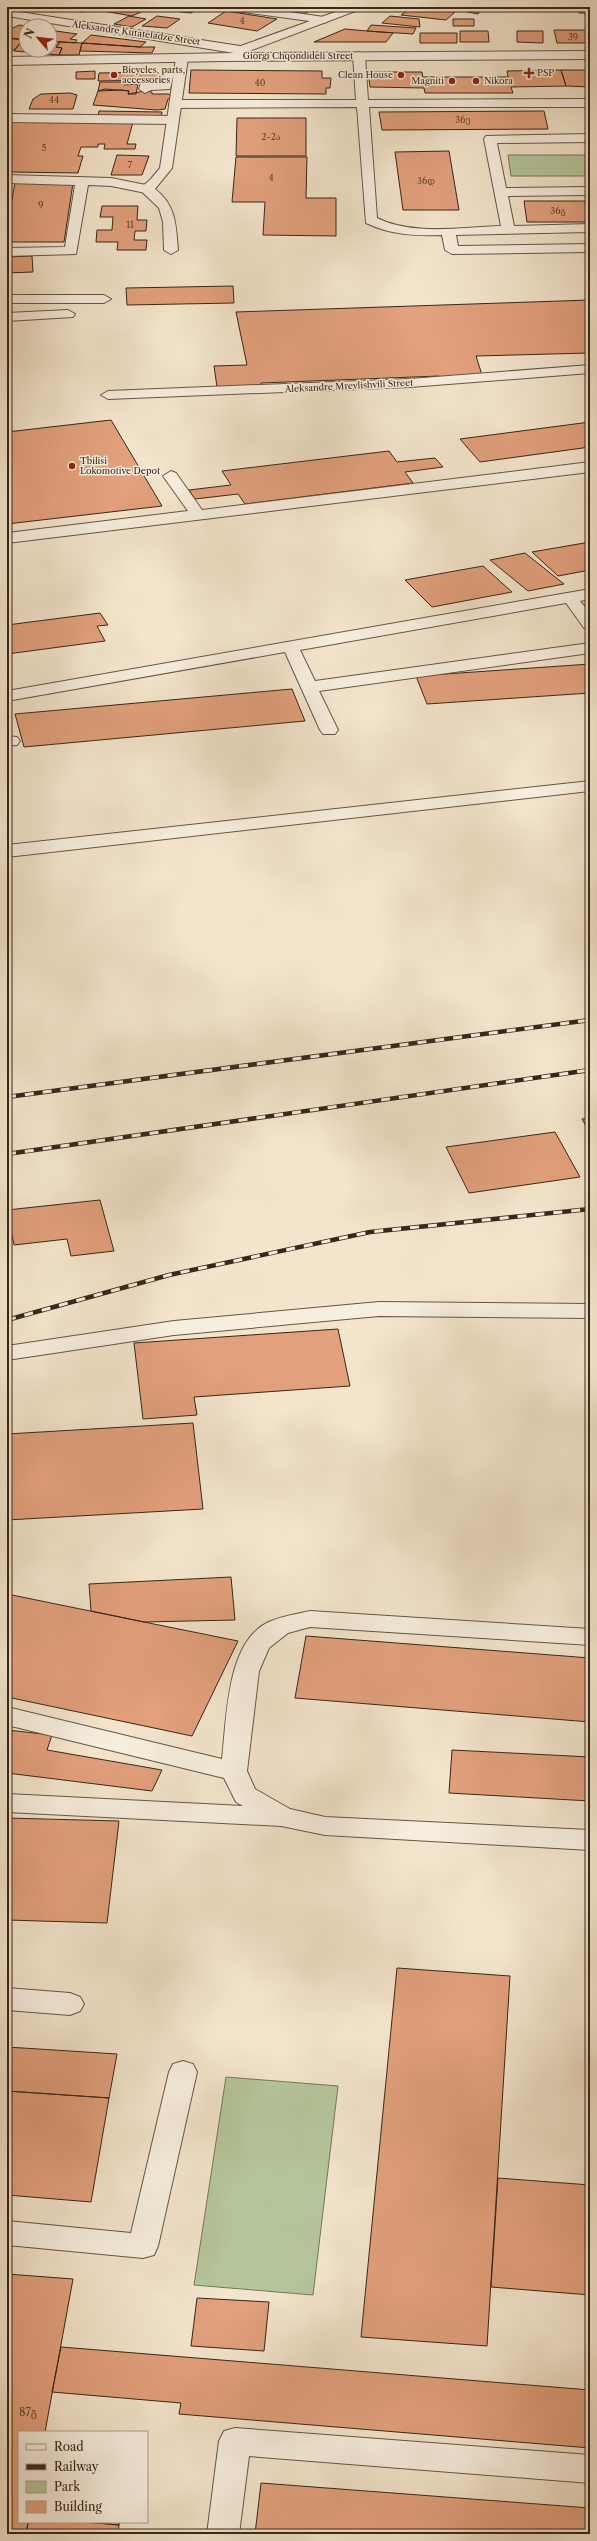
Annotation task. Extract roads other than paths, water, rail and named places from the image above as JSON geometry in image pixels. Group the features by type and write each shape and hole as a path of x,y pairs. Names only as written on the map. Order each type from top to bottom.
{"street":[{"path":"229,7 324,20"},
{"path":"223,57 360,7"},
{"name":"Aleksandre Kutateladze Street","path":"7,13 199,42 240,50"},
{"name":"Giorgi Chqondideli Street","path":"7,61 223,57 590,55"},
{"path":"359,56 371,220 385,227 409,232 590,228"},
{"path":"146,189 155,183 166,168 182,58"},
{"path":"144,89 145,86 166,86 168,73 180,73"},
{"path":"175,104 590,103"},
{"path":"7,118 173,120"},
{"path":"508,230 490,139 590,138"},
{"path":"7,179 82,180 134,185 146,189 161,199 167,207 171,250"},
{"path":"7,252 71,251 82,180"},
{"path":"501,192 590,191"},
{"path":"448,231 452,250 590,248"},
{"path":"7,299 104,299"},
{"path":"7,317 68,314"},
{"name":"Aleksandre Mrevlishvili Street","path":"108,394 241,391 492,379 590,369"},
{"path":"7,538 590,467"},
{"path":"171,476 198,515"},
{"path":"7,696 291,648 590,594"},
{"path":"570,598 590,624"},
{"path":"291,648 329,730"},
{"path":"309,687 590,648"},
{"path":"7,851 590,786"},
{"path":"7,1352 174,1328 379,1309 590,1312"},
{"path":"283,1817 245,1795 234,1771 246,1671 259,1643 280,1627 310,1619 590,1637"},
{"path":"7,1716 234,1771"},
{"path":"7,1803 283,1817 325,1826 590,1840"},
{"path":"7,1999 70,2004"},
{"path":"7,2233 143,2246 183,2072"},
{"path":"223,2534 235,2441 590,2469"}],"railway":[{"path":"7,1097 590,1020"},
{"path":"7,1154 590,1070"},
{"path":"7,1320 169,1275 370,1232 590,1209"}],"place":[{"name":"PSP","path":"529,73"},
{"name":"Bicycles, parts, accessories","path":"114,75"},
{"name":"Clean House","path":"401,75"},
{"name":"Magniti","path":"452,81"},
{"name":"Nikora","path":"476,81"},
{"name":"Tbilisi Lokomotive Depot","path":"72,466"}]}
